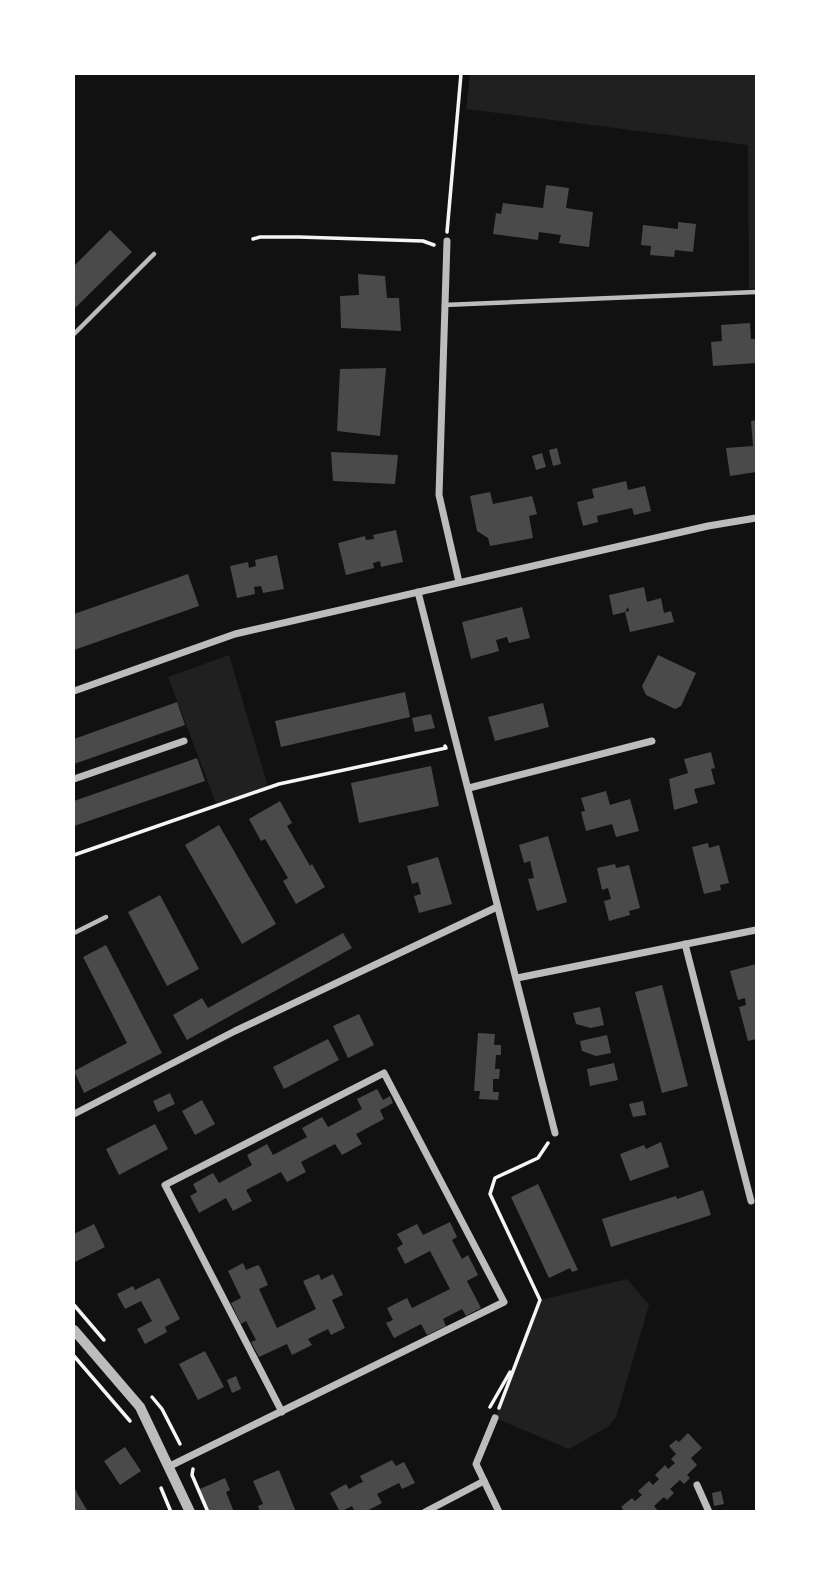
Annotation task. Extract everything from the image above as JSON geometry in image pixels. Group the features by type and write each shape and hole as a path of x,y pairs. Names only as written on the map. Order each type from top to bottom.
{"street":[{"path":"446,245 439,495 458,582"},
{"path":"74,691 235,634 708,526 757,518"},
{"path":"418,592 555,1133"},
{"path":"74,779 184,741"},
{"path":"469,788 652,741"},
{"path":"74,1114 236,1031 497,907"},
{"path":"517,978 757,930"},
{"path":"685,944 751,1202"},
{"path":"170,1466 282,1412 505,1301 384,1073 165,1185 282,1412"},
{"path":"74,1330 140,1407 190,1511"},
{"path":"495,1418 477,1464 499,1511"},
{"path":"425,1511 484,1481"},
{"path":"697,1485 709,1511"}],"lane":[{"path":"74,334 154,254"},
{"path":"443,305 757,292"},
{"path":"74,933 106,917"}],"path":[{"path":"253,239 299,237 423,241 446,245 461,74"},
{"path":"74,855 279,784 446,748"},
{"path":"495,1418 540,1300 491,1194 495,1178 538,1158 555,1133"},
{"path":"74,1356 133,1424"},
{"path":"194,1467 192,1475 208,1511"},
{"path":"160,1486 171,1511"}],"shaded area":[{"path":"470,74 756,74 756,288 749,289 748,145 466,109"},
{"path":"229,655 269,790 216,803 168,677"},
{"path":"627,1279 649,1305 616,1417 609,1426 569,1449 495,1418 540,1300"}],"building":[{"path":"546,185 569,188 566,208 593,212 589,247 559,243 561,235 539,232 538,240 493,234 496,213 501,214 503,203 543,208"},
{"path":"678,222 696,224 693,252 675,250 674,257 650,255 651,246 641,245 643,225 678,229"},
{"path":"110,230 132,252 74,309 74,266"},
{"path":"358,274 385,276 387,298 399,298 401,331 341,328 340,296 359,295"},
{"path":"750,323 751,339 756,339 756,363 713,366 711,342 722,341 721,325"},
{"path":"386,368 380,436 337,431 340,369"},
{"path":"756,420 756,472 730,476 726,448 753,446 751,421"},
{"path":"557,448 561,464 553,466 549,450"},
{"path":"331,452 398,455 395,484 333,481"},
{"path":"542,453 546,467 536,470 532,456"},
{"path":"626,481 628,490 645,486 651,511 634,515 632,508 597,516 598,522 583,526 577,502 594,498 592,489"},
{"path":"490,492 493,504 532,496 537,514 529,516 533,538 490,546 488,538 477,531 470,496"},
{"path":"396,530 403,562 381,567 380,561 373,563 374,568 346,575 338,543 365,536 366,540 374,539 373,535"},
{"path":"277,555 284,589 263,593 261,586 254,587 255,594 237,598 230,566 248,562 249,568 256,566 255,560"},
{"path":"188,574 199,606 74,650 74,614"},
{"path":"644,587 647,602 661,598 664,613 671,611 674,622 630,632 625,612 613,615 609,595"},
{"path":"522,607 530,638 509,643 507,637 496,640 499,651 471,659 462,622"},
{"path":"658,655 696,673 681,706 675,709 646,695 642,686"},
{"path":"405,692 410,717 281,747 275,721"},
{"path":"177,702 185,725 74,764 74,739"},
{"path":"543,703 549,727 495,741 488,717"},
{"path":"431,714 435,728 415,732 412,718"},
{"path":"711,752 715,768 711,769 715,784 694,789 698,803 674,810 669,779 688,773 684,759"},
{"path":"197,758 205,781 74,826 74,801"},
{"path":"431,766 439,806 359,823 351,783"},
{"path":"606,791 610,805 630,799 639,831 616,837 612,824 586,831 581,798"},
{"path":"280,801 292,823 287,826 325,887 296,904 283,881 288,878 265,839 261,841 249,819"},
{"path":"219,825 276,924 242,944 185,845"},
{"path":"548,836 567,902 537,911 528,879 534,878 530,861 524,863 519,845"},
{"path":"708,843 709,848 719,845 729,883 720,885 721,890 704,894 692,847"},
{"path":"438,857 452,904 419,913 414,896 421,894 418,882 412,884 407,866"},
{"path":"615,864 616,868 629,865 640,908 629,911 630,915 609,921 604,901 611,899 608,888 602,890 597,868"},
{"path":"160,895 199,969 167,986 128,912"},
{"path":"343,933 352,948 187,1040 173,1015 202,998 208,1008"},
{"path":"106,945 162,1053 84,1093 74,1071 127,1043 83,957"},
{"path":"756,964 756,1039 748,1041 739,1007 746,1005 745,998 738,1000 730,971"},
{"path":"662,985 688,1086 662,1093 635,992"},
{"path":"600,1007 604,1025 591,1028 576,1024 573,1013"},
{"path":"359,1014 374,1045 348,1058 333,1026"},
{"path":"478,1033 495,1034 494,1045 501,1045 501,1055 496,1055 495,1069 500,1069 499,1079 493,1079 493,1092 499,1092 498,1100 479,1099 480,1091 474,1091"},
{"path":"607,1035 611,1053 596,1056 582,1051 580,1041"},
{"path":"328,1039 339,1060 284,1089 273,1067"},
{"path":"614,1063 618,1080 590,1086 587,1069"},
{"path":"377,1089 383,1100 390,1096 393,1103 380,1110 384,1119 356,1134 362,1144 342,1155 335,1144 301,1162 306,1172 287,1182 281,1172 246,1190 252,1201 233,1211 226,1198 199,1213 190,1196 197,1192 193,1184 213,1173 219,1183 252,1165 247,1155 267,1144 273,1155 307,1137 302,1128 322,1117 328,1127 362,1109 357,1099"},
{"path":"170,1093 175,1104 158,1112 153,1101"},
{"path":"202,1100 215,1124 195,1135 182,1111"},
{"path":"643,1101 646,1115 633,1117 629,1104"},
{"path":"155,1124 168,1149 119,1175 106,1149"},
{"path":"661,1142 669,1167 630,1181 620,1154 644,1145 646,1149"},
{"path":"538,1184 578,1270 572,1272 570,1268 549,1278 511,1197"},
{"path":"703,1190 711,1215 611,1247 602,1219"},
{"path":"450,1222 457,1237 452,1240 462,1259 468,1255 478,1275 467,1281 481,1308 466,1316 462,1309 443,1319 446,1326 427,1335 421,1324 394,1338 386,1323 393,1320 387,1308 407,1298 412,1308 450,1289 430,1251 405,1264 397,1248 403,1244 397,1234 417,1224 423,1235"},
{"path":"94,1224 105,1247 75,1262 74,1234"},
{"path":"243,1263 246,1270 258,1265 260,1267 268,1285 259,1289 277,1328 316,1309 303,1281 319,1274 321,1280 333,1274 343,1295 332,1300 345,1328 331,1335 328,1329 308,1339 312,1345 292,1355 287,1344 259,1357 251,1342 256,1340 246,1321 241,1324 231,1303 241,1298 228,1271"},
{"path":"159,1278 180,1319 165,1327 167,1332 145,1344 137,1329 152,1321 141,1301 125,1309 117,1294 133,1286 135,1290"},
{"path":"205,1351 224,1387 198,1400 179,1364"},
{"path":"236,1376 241,1389 232,1393 227,1380"},
{"path":"688,1433 702,1448 691,1458 697,1465 687,1475 690,1478 684,1484 680,1480 670,1489 674,1493 667,1500 664,1497 654,1506 659,1512 625,1512 621,1507 632,1498 635,1501 642,1495 638,1491 649,1481 653,1485 659,1479 655,1475 665,1465 668,1469 675,1463 671,1459 676,1454 669,1446 676,1440 679,1442"},
{"path":"125,1447 141,1471 120,1485 104,1461"},
{"path":"392,1460 396,1466 404,1462 415,1483 402,1489 399,1483 377,1494 382,1503 365,1512 355,1512 352,1506 340,1512 330,1493 346,1484 349,1489 363,1482 360,1476"},
{"path":"279,1470 296,1512 260,1512 258,1506 263,1504 253,1481"},
{"path":"225,1478 230,1490 226,1492 234,1512 210,1512 200,1489"},
{"path":"74,1486 78,1495 88,1512 74,1512"},
{"path":"721,1491 724,1504 714,1506 712,1493"}]}
